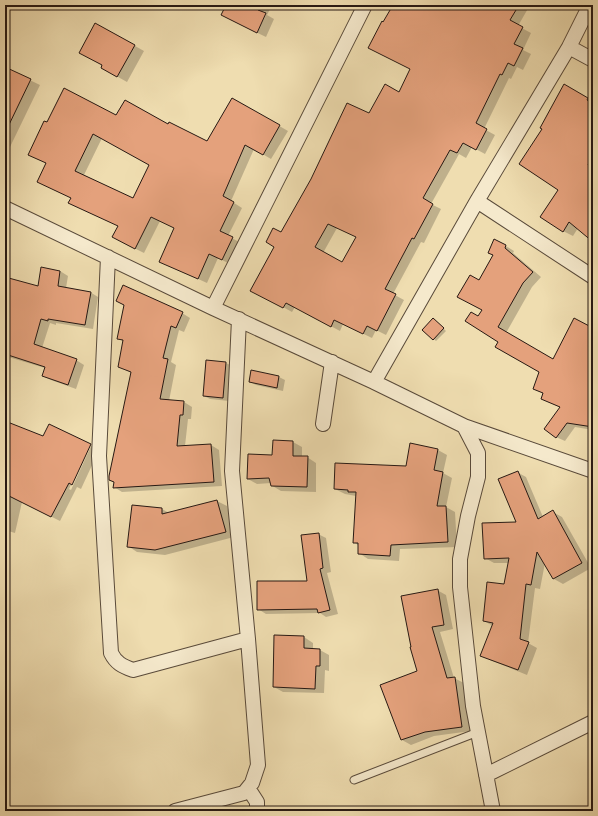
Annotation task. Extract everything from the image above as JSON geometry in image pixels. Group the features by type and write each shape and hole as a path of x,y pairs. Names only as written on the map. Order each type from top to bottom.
{"street":[{"path":"213,308 365,5"},
{"path":"374,382 477,202 569,46 590,5"},
{"path":"569,46 593,60"},
{"path":"477,202 593,277"},
{"path":"5,208 464,426 593,471"},
{"path":"108,257 99,456 111,653 114,659 121,666 133,670 248,639"},
{"path":"175,811 244,793 252,783 258,765 232,471 239,319"},
{"path":"323,424 332,362"},
{"path":"464,426 478,453 478,478 468,516 460,559 461,595 473,706 493,811"},
{"path":"486,775 593,722"},
{"path":"248,788 257,802 257,811"}],"lane":[{"path":"354,780 478,732"}],"building":[{"path":"226,5 260,5 258,10 266,13 257,33 221,15"},
{"path":"393,5 519,5 510,20 523,27 514,44 523,48 514,66 508,63 502,75 500,74 476,123 487,129 476,150 463,143 457,153 450,150 423,198 433,204 414,239 412,238 385,289 396,294 377,331 367,326 363,334 334,320 331,327 286,303 283,308 250,291 274,247 266,242 273,228 281,232 311,179 347,103 369,113 385,84 399,92 410,69 368,48 382,21 383,22","holes":["328,224 356,237 342,262 315,247"]},
{"path":"95,23 135,45 117,77 101,68 102,65 79,53"},
{"path":"5,67 31,79 5,133"},
{"path":"564,84 588,98 587,100 593,104 593,156 588,165 593,169 593,242 569,222 563,232 540,217 558,190 519,164 542,129 540,128"},
{"path":"64,88 116,115 125,100 168,124 169,122 207,141 232,98 280,125 263,155 245,145 223,196 234,202 220,231 233,237 222,260 209,254 198,279 159,262 174,228 151,217 135,249 112,237 118,226 68,203 71,198 37,182 46,163 28,155 44,121 47,122","holes":["93,134 149,165 133,198 75,171"]},
{"path":"494,239 506,245 505,248 533,272 523,283 498,327 553,359 574,318 593,328 593,427 567,423 556,438 544,429 560,407 541,399 543,393 533,389 539,372 495,347 498,342 465,321 471,312 478,316 482,310 457,297 470,275 479,280 493,255 488,253"},
{"path":"41,267 60,271 58,286 91,292 85,325 41,319 34,344 77,359 68,385 42,376 45,367 5,354 5,277 38,286"},
{"path":"123,285 183,312 176,328 171,326 163,358 168,359 160,399 184,401 183,415 180,415 177,446 211,444 214,482 113,488 114,482 109,480 131,372 118,367 123,340 117,339 124,305 116,301"},
{"path":"433,318 444,328 433,340 422,330"},
{"path":"206,360 226,362 223,398 203,396"},
{"path":"251,370 279,376 277,388 249,382"},
{"path":"5,421 43,436 49,424 91,444 72,485 69,483 51,517 5,494"},
{"path":"273,440 293,441 293,456 308,456 307,487 271,486 269,478 247,479 248,454 272,455"},
{"path":"410,443 438,449 434,470 443,472 437,506 446,506 448,542 391,545 390,556 358,554 358,543 353,543 356,492 334,489 335,463 406,466"},
{"path":"518,471 538,519 553,510 582,563 553,579 537,552 531,585 526,584 520,639 529,642 518,670 480,656 493,623 483,621 487,582 504,584 509,558 484,559 482,523 516,522 498,479"},
{"path":"217,500 226,532 155,550 127,547 132,505 162,508 162,514"},
{"path":"319,533 323,568 320,569 330,610 318,613 317,609 257,610 257,581 307,581 301,535"},
{"path":"438,589 444,625 432,627 447,678 455,677 462,727 425,732 401,740 380,685 417,671 410,647 401,596"},
{"path":"274,635 304,636 304,648 320,649 320,666 316,666 315,689 273,687"}]}
